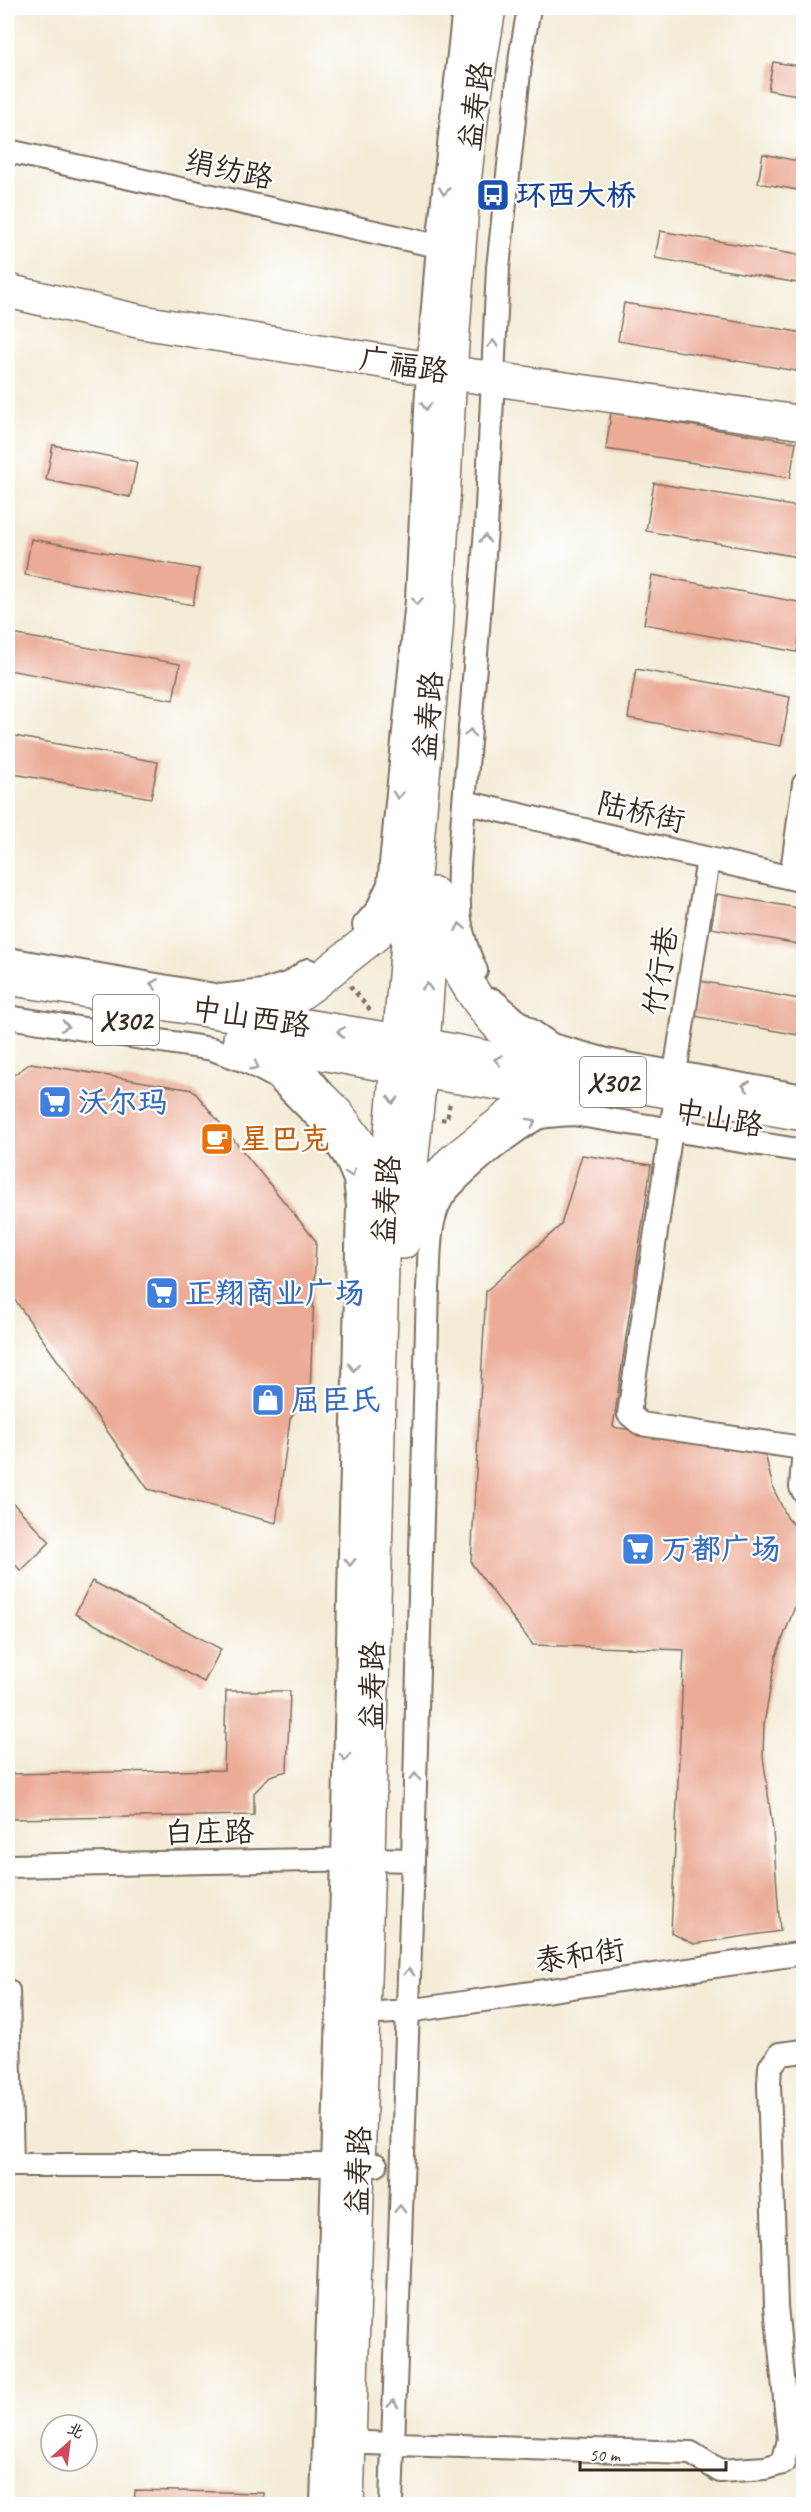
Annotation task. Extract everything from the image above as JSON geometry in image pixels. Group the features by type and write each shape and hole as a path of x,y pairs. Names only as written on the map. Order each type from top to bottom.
{"main road":[{"name":"益寿路","path":"409,1056 432,921 453,635 463,192 472,112 489,8"},
{"name":"益寿路","path":"347,2505 355,2165 385,2012 378,1859 393,1232 409,1056 413,878 459,374 489,124 508,8"},
{"name":"广福路","path":"8,291 142,322 459,374 804,423"},
{"path":"393,1232 377,1179 362,1148 338,1115 294,1066 242,1027 288,1002 375,935 396,909 413,878"},
{"path":"432,921 457,968 483,1008 511,1037 542,1057 579,1086"},
{"name":"中山西路","path":"8,978 242,1027 409,1056"},
{"name":"中山西路","path":"8,1000 242,1027"},
{"name":"中山路","path":"409,1056 673,1101 804,1114"},
{"path":"393,1232 452,1162 511,1115 539,1098 579,1086"},
{"name":"中山路","path":"673,1101 804,1132"},
{"name":"益寿路","path":"355,2165 379,2444 365,2505"}],"street":[{"path":"464,8 438,246 486,529 459,866 458,917 464,945 477,974 492,999 520,1023 552,1045 611,1061 673,1101 804,1151"},
{"path":"8,959 220,996 264,991 290,983 361,929 377,910 390,884 417,600 459,374 498,268 521,54 529,8"},
{"name":"绢纺路","path":"8,151 438,246"},
{"path":"797,880 804,784"},
{"name":"陆桥街","path":"464,802 797,880"},
{"name":"竹行巷","path":"708,859 629,1414 641,1424 803,1448"},
{"path":"8,1017 212,1049 248,1062 276,1077 315,1116 346,1159 355,1180 358,1206 378,1859 385,2012 379,2444 391,2505"},
{"path":"322,2505 355,2165 378,1859 432,1229 441,1198 460,1177 512,1134 540,1117 673,1101 804,1096"},
{"path":"803,1448 801,1487 804,1492"},
{"name":"白庄路","path":"8,1866 378,1859"},
{"name":"泰和街","path":"385,2012 804,1953"},
{"path":"8,1991 10,2165 355,2165"},
{"path":"379,2444 691,2453 720,2471 765,2468 783,2463 789,2440 776,2306 769,2084 770,2067 780,2054 804,2051"}],"building":[{"path":"773,62 804,67 804,96 768,90"},
{"path":"763,154 804,162 804,191 758,183"},
{"path":"660,231 804,256 804,284 655,258"},
{"path":"624,303 804,333 804,365 796,371 618,341"},
{"path":"611,413 796,442 790,478 606,449"},
{"path":"53,445 137,462 130,497 46,480"},
{"path":"654,483 804,508 804,558 646,531"},
{"path":"31,539 199,569 193,605 25,575"},
{"path":"652,575 804,603 797,652 644,624"},
{"path":"12,634 180,664 173,700 8,670"},
{"path":"636,669 790,697 781,746 628,718"},
{"path":"8,735 158,762 151,798 8,773"},
{"path":"717,894 804,909 804,945 711,928"},
{"path":"700,981 804,1000 804,1036 694,1016"},
{"name":"正翔商业广场","path":"31,1063 193,1090 316,1241 310,1391 290,1419 276,1523 148,1489 8,1290 8,1079"},
{"name":"万都广场","path":"582,1155 651,1165 613,1427 765,1453 773,1488 788,1519 804,1535 804,1583 776,1656 764,1724 763,1756 773,1831 780,1931 694,1944 671,1933 684,1650 533,1645 471,1563 486,1291 561,1225"},
{"path":"8,1498 50,1542 21,1571 8,1557"},
{"path":"92,1581 221,1649 204,1682 75,1614"},
{"path":"226,1691 290,1691 287,1771 270,1776 254,1793 254,1815 8,1819 8,1774 224,1770"},
{"path":"135,2490 264,2493 264,2504 134,2504"}],"place":[{"name":"环西大桥","path":"493,195"},
{"name":"沃尔玛","path":"55,1102"},
{"name":"星巴克","path":"217,1139"},
{"name":"正翔商业广场","path":"162,1293"},
{"name":"屈臣氏","path":"268,1400"},
{"name":"万都广场","path":"638,1549"}]}
